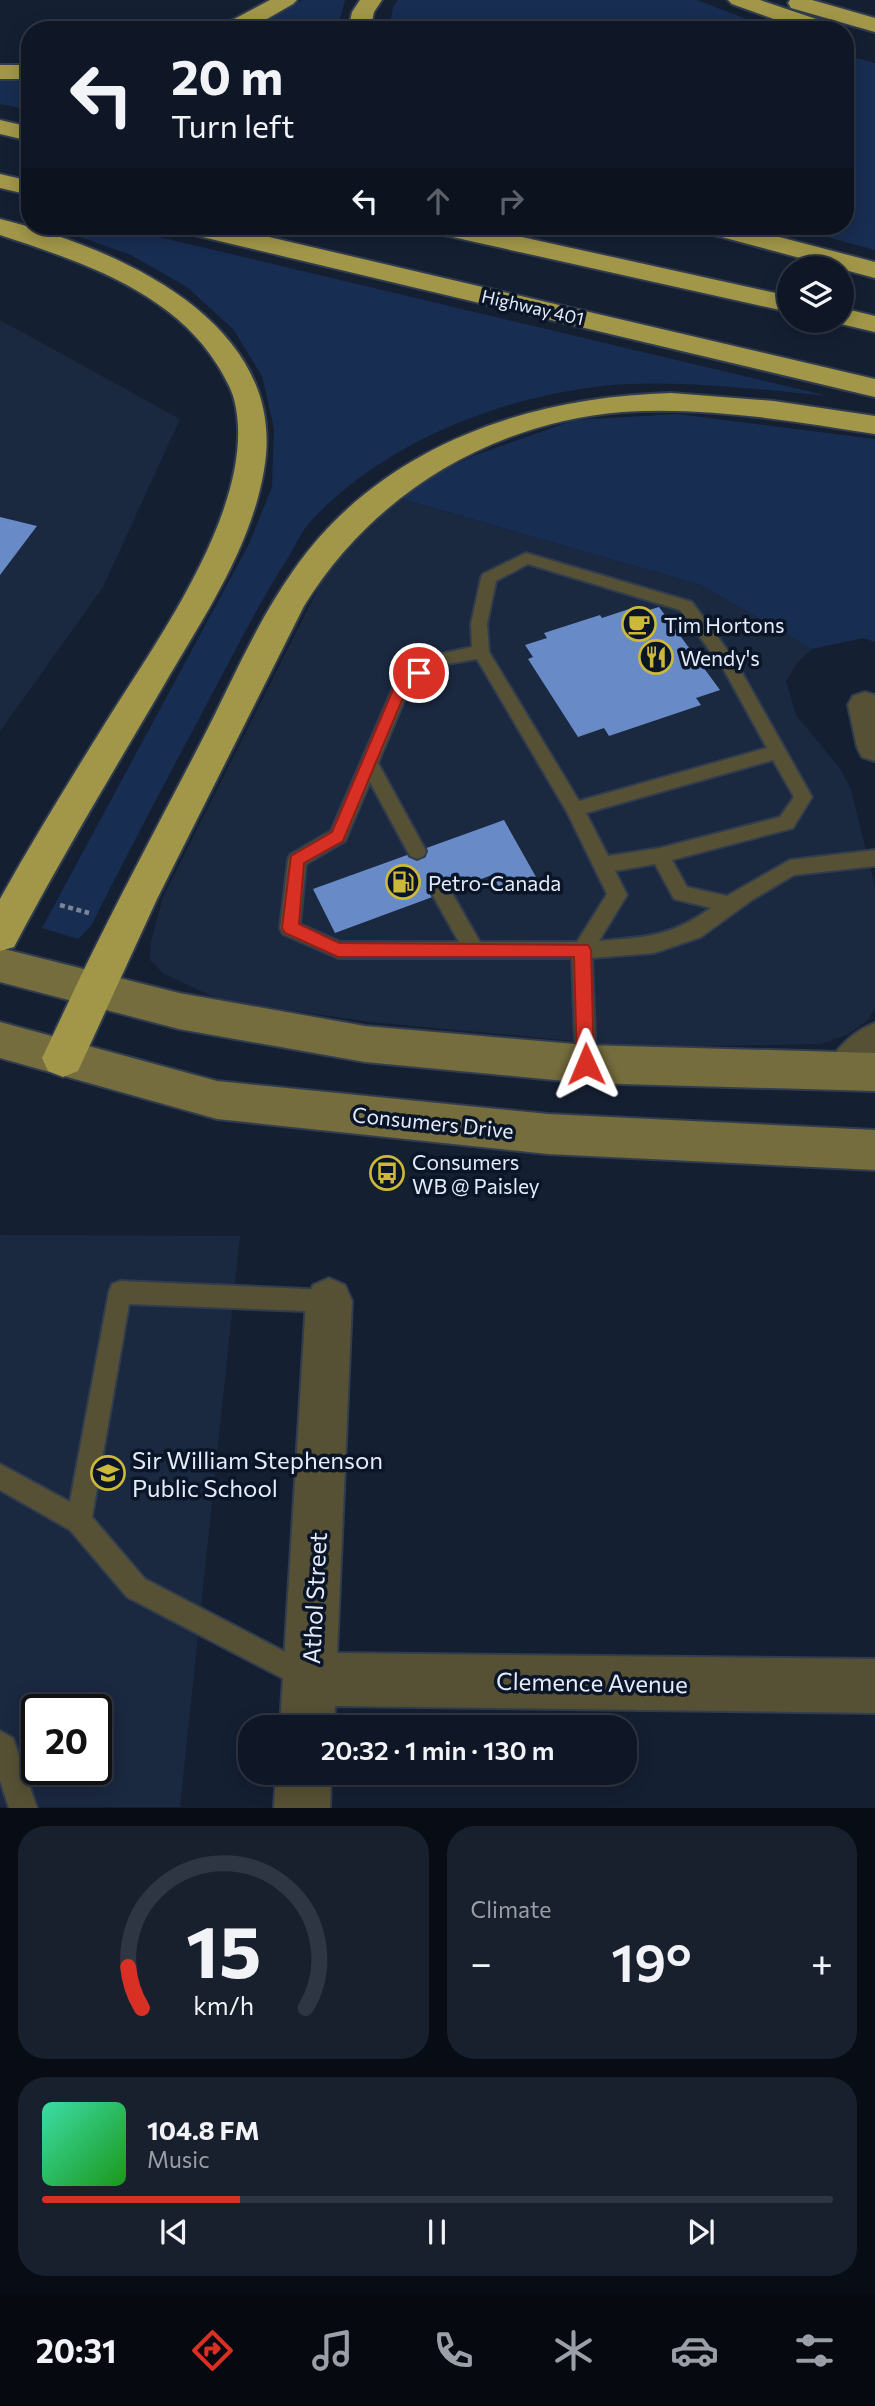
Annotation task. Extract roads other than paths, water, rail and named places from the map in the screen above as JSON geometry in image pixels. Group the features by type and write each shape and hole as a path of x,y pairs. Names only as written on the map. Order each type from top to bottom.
{"highway":[{"path":"248,21 286,0"},
{"path":"361,21 371,0"},
{"path":"739,0 800,21"},
{"path":"790,0 875,25"},
{"path":"854,38 875,44"},
{"path":"0,72 21,72"},
{"path":"0,127 21,132"},
{"path":"0,181 21,186"},
{"path":"0,227 21,234"},
{"path":"0,935 192,608 232,528 247,480 251,444 249,401 231,361 204,329 143,282 99,262 23,235"},
{"name":"Highway 401","path":"228,235 875,388"},
{"path":"479,235 777,301"},
{"path":"742,235 875,270"},
{"path":"854,319 875,324"},
{"path":"64,1058 93,989 281,620 318,559 353,519 427,465 465,444 503,429 564,413 614,405 669,402 728,405 875,425"}],"main road":[{"path":"0,965 179,1011 365,1044 586,1064 860,1071"},
{"name":"Consumers Drive","path":"0,1040 217,1100 548,1134 875,1150"}],"street":[{"path":"866,705 875,747"},
{"path":"860,1071 875,1041"},
{"name":"Athol Street","path":"308,1703 329,1301"},
{"name":"Clemence Avenue","path":"308,1703 875,1686"},
{"path":"302,1808 303,1785"}],"lane":[{"path":"586,1064 582,950 617,895 602,865 575,809 481,652 479,624 489,578 526,558 686,606 730,666 803,797 786,823 660,856 602,865"},
{"path":"481,652 436,660 402,685 338,836 297,860 290,928 338,950 582,950 654,945 694,931 730,905 790,869 875,858"},
{"path":"575,809 778,752"},
{"path":"369,764 417,851"},
{"path":"660,856 681,893 730,905"},
{"path":"442,894 474,949"},
{"path":"79,1521 120,1292 329,1301"},
{"path":"0,1476 79,1521 136,1588 308,1703"},
{"path":"0,1745 4,1748 23,1808"}],"place":[{"name":"Tim Hortons","path":"639,624"},
{"name":"Wendy's","path":"656,657"},
{"name":"Petro-Canada","path":"403,882"},
{"name":"Consumers WB @ Paisley","path":"387,1173"},
{"name":"Sir William Stephenson Public School","path":"108,1473"}]}
